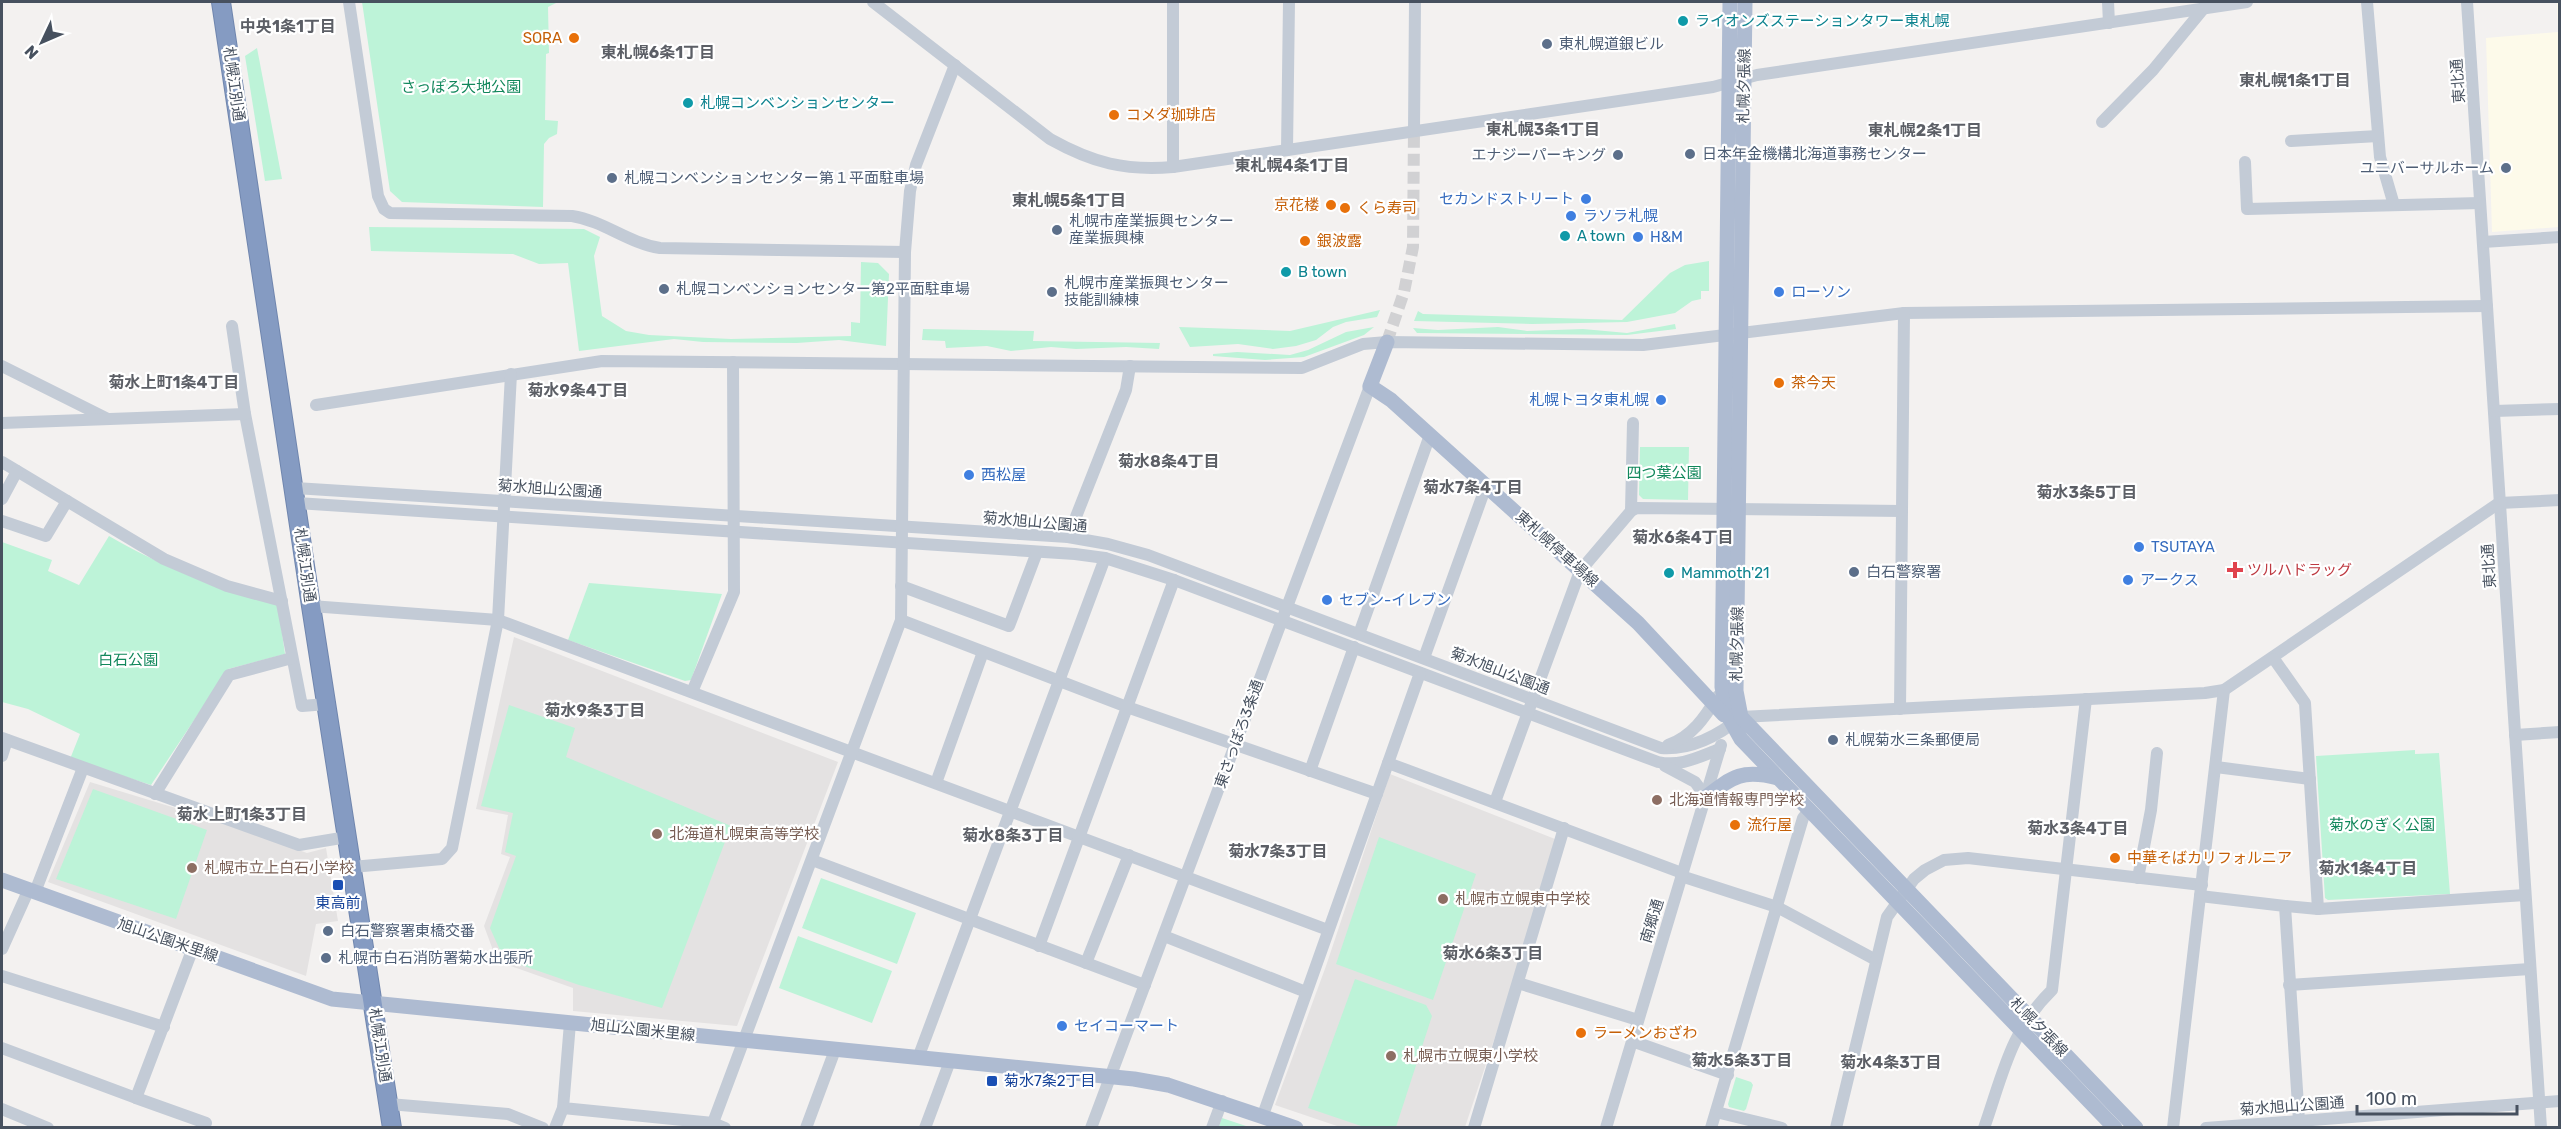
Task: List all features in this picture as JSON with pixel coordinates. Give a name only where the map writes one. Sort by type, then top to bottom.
[{"type":"highway","name":"札幌江別通","points":[[221,2],[392,1128]]},
{"type":"main road","name":"札幌夕張線","points":[[1731,2],[1736,80],[1732,509],[1736,721],[1741,739],[1778,778],[1809,810],[1902,895]]},
{"type":"main road","name":"札幌夕張線","points":[[1736,80],[1745,2]]},
{"type":"main road","name":"東さっぽろ3条通","points":[[1370,386],[1387,342]]},
{"type":"main road","name":"東札幌停車場線","points":[[1370,386],[1391,400],[1638,623],[1714,702],[1736,721]]},
{"type":"main road","name":"札幌夕張線","points":[[1732,509],[1722,687],[1724,702],[1736,721],[2024,1022],[2136,1128]]},
{"type":"main road","points":[[1706,797],[1725,782],[1741,775],[1755,773],[1778,778]]},
{"type":"main road","name":"旭山公園米里線","points":[[2,880],[332,999],[1110,1077],[1168,1085],[1222,1101],[1296,1128]]},
{"type":"main road","name":"札幌夕張線","points":[[2024,1022],[2115,1128]]},
{"type":"street","points":[[349,2],[378,196],[384,209],[390,213],[572,216],[598,222],[632,241],[660,248],[905,252]]},
{"type":"street","points":[[873,2],[1050,139],[1068,150],[1114,165],[1143,169],[1173,167],[1287,150],[2247,2]]},
{"type":"street","points":[[1173,2],[1173,167]]},
{"type":"street","points":[[1287,150],[1289,2]]},
{"type":"street","points":[[1414,130],[1415,2]]},
{"type":"street","points":[[2108,2],[2109,23]]},
{"type":"street","points":[[2367,2],[2380,157],[2394,205]]},
{"type":"street","name":"東北通","points":[[2467,2],[2541,1128]]},
{"type":"street","points":[[2103,122],[2153,70],[2201,9]]},
{"type":"street","points":[[712,1125],[901,620],[905,252],[910,191],[916,165],[955,64]]},
{"type":"street","points":[[2291,141],[2378,136]]},
{"type":"street","points":[[2245,162],[2247,209],[2480,202]]},
{"type":"street","points":[[2483,242],[2559,237]]},
{"type":"street","points":[[316,405],[602,361],[1302,368],[1363,344],[1387,342],[1643,345],[1904,313],[2487,306]]},
{"type":"street","points":[[1900,709],[1904,313]]},
{"type":"street","points":[[232,326],[245,414],[302,706],[327,704]]},
{"type":"street","points":[[692,692],[734,592],[732,362]]},
{"type":"street","points":[[2,366],[111,420]]},
{"type":"street","points":[[1068,537],[1126,390],[1130,366]]},
{"type":"street","points":[[352,867],[442,858],[452,848],[498,620],[511,375]]},
{"type":"street","name":"東さっぽろ3条通","points":[[1091,1128],[1370,386]]},
{"type":"street","points":[[2494,411],[2559,409]]},
{"type":"street","points":[[2,423],[245,414]]},
{"type":"street","points":[[1631,511],[1633,423]]},
{"type":"street","points":[[1359,634],[1430,435]]},
{"type":"street","points":[[2,462],[164,559],[227,586],[282,601]]},
{"type":"street","points":[[2,499],[17,471]]},
{"type":"street","points":[[1424,658],[1486,486]]},
{"type":"street","name":"菊水旭山公園通","points":[[296,496],[504,501],[1068,537],[1108,544],[1148,555],[1661,748],[1679,749],[1711,738],[1736,721]]},
{"type":"street","name":"菊水旭山公園通","points":[[296,496],[502,517],[902,542],[1106,558],[1282,619],[1658,762],[1682,763],[1720,748]]},
{"type":"street","points":[[1736,721],[2224,690],[2274,659],[2499,503],[2559,500]]},
{"type":"street","points":[[2,520],[46,536],[68,501]]},
{"type":"street","points":[[1495,802],[1580,571],[1631,511],[1637,508],[1902,511]]},
{"type":"street","points":[[902,586],[1010,626],[1036,552]]},
{"type":"street","points":[[918,1058],[1106,558]]},
{"type":"street","points":[[1039,946],[1174,580]]},
{"type":"street","points":[[311,606],[498,620],[1328,930]]},
{"type":"street","points":[[901,620],[1127,707],[1377,794]]},
{"type":"street","points":[[1310,771],[1354,647]]},
{"type":"street","points":[[936,783],[983,652]]},
{"type":"street","points":[[154,794],[229,675],[292,658]]},
{"type":"street","points":[[2274,659],[2305,703],[2318,909]]},
{"type":"street","points":[[1263,1115],[1420,673]]},
{"type":"street","points":[[1661,748],[1689,734],[1714,702],[1722,687]]},
{"type":"street","points":[[2173,1128],[2224,690]]},
{"type":"street","points":[[1987,1126],[2024,1022],[2052,990],[2086,699]]},
{"type":"street","name":"南郷通","points":[[1606,1128],[1720,748],[1736,721]]},
{"type":"street","points":[[2515,735],[2559,732]]},
{"type":"street","points":[[2,756],[4,739],[299,845],[347,837]]},
{"type":"street","points":[[2138,878],[2151,810],[2157,753]]},
{"type":"street","points":[[1658,762],[1695,782],[1706,797]]},
{"type":"street","points":[[1388,763],[1682,874],[1778,907],[1876,960]]},
{"type":"street","points":[[2216,767],[2310,779]]},
{"type":"street","points":[[2,949],[32,891],[83,768]]},
{"type":"street","points":[[1711,1128],[1803,818],[1809,810]]},
{"type":"street","points":[[1474,1128],[1564,828]]},
{"type":"street","points":[[1086,963],[1130,855]]},
{"type":"street","points":[[1836,1128],[1887,917],[1914,879],[1931,866],[1958,857],[2138,878],[2285,906],[2318,909],[2525,896]]},
{"type":"street","points":[[812,860],[1145,985]]},
{"type":"street","points":[[2285,906],[2299,1121]]},
{"type":"street","points":[[1164,936],[1306,992]]},
{"type":"street","points":[[136,1098],[193,948]]},
{"type":"street","points":[[2289,985],[2530,969]]},
{"type":"street","points":[[2,976],[164,1027]]},
{"type":"street","points":[[1518,983],[1638,1020]]},
{"type":"street","points":[[555,1128],[562,1108],[570,1023]]},
{"type":"street","points":[[1632,1041],[1728,1075]]},
{"type":"street","points":[[2,1048],[206,1123]]},
{"type":"street","points":[[806,1128],[835,1050]]},
{"type":"street","points":[[925,1128],[950,1062]]},
{"type":"street","points":[[1212,1128],[1222,1101]]},
{"type":"street","name":"菊水旭山公園通","points":[[2206,1128],[2299,1121],[2344,1123],[2559,1101]]},
{"type":"street","points":[[389,1104],[508,1114],[543,1128]]},
{"type":"street","points":[[562,1108],[725,1128]]},
{"type":"street","points":[[2,1109],[24,1123],[48,1128]]},
{"type":"street","points":[[1716,1112],[1782,1128]]},
{"type":"shaded area","points":[[2557,2],[2560,2],[2559,227],[2492,232],[2486,38],[2558,32]]},
{"type":"shaded area","name":"北海道札幌東高等学校","points":[[514,637],[838,762],[737,1026],[573,1011],[573,988],[497,961],[484,926],[510,857],[501,854],[508,815],[476,809]]},
{"type":"shaded area","points":[[1390,774],[1555,839],[1514,980],[1465,1127],[1340,1127],[1275,1105],[1326,966]]},
{"type":"shaded area","name":"札幌市立上白石小学校","points":[[90,782],[205,817],[307,853],[326,848],[338,921],[316,924],[306,976],[48,882]]},
{"type":"green space","name":"さっぽろ大地公園","points":[[362,2],[558,2],[548,7],[549,53],[546,54],[545,120],[558,121],[557,134],[544,144],[543,207],[402,202],[390,191]]},
{"type":"green space","points":[[257,48],[282,179],[265,181],[245,56]]},
{"type":"green space","points":[[369,227],[584,229],[600,237],[594,256],[602,316],[626,331],[649,335],[731,339],[851,336],[851,322],[860,323],[861,262],[878,263],[889,274],[886,346],[839,340],[797,343],[703,342],[674,339],[579,351],[568,263],[539,264],[513,254],[371,251]]},
{"type":"green space","points":[[1709,261],[1709,291],[1701,291],[1701,299],[1692,301],[1675,313],[1627,322],[1532,324],[1414,321],[1418,311],[1423,314],[1622,320],[1670,273],[1685,265]]},
{"type":"green space","points":[[1380,310],[1377,317],[1346,322],[1333,327],[1316,340],[1273,349],[1238,344],[1190,347],[1179,327],[1290,331]]},
{"type":"green space","points":[[1675,324],[1676,329],[1627,335],[1417,333],[1413,328],[1438,330],[1498,327],[1527,331],[1583,329],[1627,333]]},
{"type":"green space","points":[[1374,327],[1364,335],[1304,357],[1265,360],[1213,356],[1213,354],[1237,352],[1290,355],[1308,350],[1346,332]]},
{"type":"green space","points":[[923,329],[1034,331],[1033,341],[1160,343],[1159,349],[1051,347],[1011,351],[987,346],[946,348],[945,341],[922,340]]},
{"type":"green space","name":"四つ葉公園","points":[[1640,447],[1689,447],[1688,500],[1643,499],[1639,495]]},
{"type":"green space","name":"白石公園","points":[[109,536],[171,567],[278,605],[285,654],[228,669],[151,785],[70,759],[80,734],[28,709],[2,702],[2,542],[52,560],[48,571],[79,585]]},
{"type":"green space","points":[[589,583],[722,594],[691,680],[685,681],[568,640]]},
{"type":"green space","points":[[509,705],[575,728],[566,757],[731,826],[662,1008],[579,985],[504,959],[490,928],[516,856],[505,852],[513,813],[481,806]]},
{"type":"green space","name":"菊水のぎく公園","points":[[2415,750],[2415,754],[2439,753],[2450,894],[2328,900],[2325,898],[2316,756]]},
{"type":"green space","points":[[93,789],[207,830],[176,919],[56,879]]},
{"type":"green space","points":[[1379,837],[1476,874],[1433,1000],[1336,964]]},
{"type":"green space","points":[[821,878],[916,913],[897,964],[802,928]]},
{"type":"green space","points":[[798,936],[892,971],[872,1023],[779,988]]},
{"type":"green space","points":[[1355,979],[1426,1005],[1432,1016],[1396,1127],[1364,1127],[1308,1108]]},
{"type":"green space","points":[[1736,1077],[1751,1082],[1753,1085],[1744,1111],[1729,1107],[1728,1104]]},
{"type":"green space","points":[[1222,1118],[1249,1127],[1218,1128]]},
{"type":"tunnel","points":[[1387,342],[1404,292],[1413,247],[1414,130]]},
{"type":"place","name":"ライオンズステーションタワー東札幌","points":[[1683,21]]},
{"type":"place","name":"SORA","points":[[574,38]]},
{"type":"place","name":"東札幌道銀ビル","points":[[1547,44]]},
{"type":"place","name":"札幌コンベンションセンター","points":[[688,103]]},
{"type":"place","name":"コメダ珈琲店","points":[[1114,115]]},
{"type":"place","name":"日本年金機構北海道事務センター","points":[[1690,154]]},
{"type":"place","name":"エナジーパーキング","points":[[1618,155]]},
{"type":"place","name":"ユニバーサルホーム","points":[[2506,168]]},
{"type":"place","name":"札幌コンベンションセンター第１平面駐車場","points":[[612,178]]},
{"type":"place","name":"セカンドストリート","points":[[1586,199]]},
{"type":"place","name":"京花楼","points":[[1331,205]]},
{"type":"place","name":"くら寿司","points":[[1345,208]]},
{"type":"place","name":"ラソラ札幌","points":[[1571,216]]},
{"type":"place","name":"札幌市産業振興センター 産業振興棟","points":[[1057,230]]},
{"type":"place","name":"A town","points":[[1565,236]]},
{"type":"place","name":"H&M","points":[[1638,237]]},
{"type":"place","name":"銀波露","points":[[1305,241]]},
{"type":"place","name":"B town","points":[[1286,272]]},
{"type":"place","name":"札幌コンベンションセンター第2平面駐車場","points":[[664,289]]},
{"type":"place","name":"札幌市産業振興センター 技能訓練棟","points":[[1052,292]]},
{"type":"place","name":"ローソン","points":[[1779,292]]},
{"type":"place","name":"茶今天","points":[[1779,383]]},
{"type":"place","name":"札幌トヨタ東札幌","points":[[1661,400]]},
{"type":"place","name":"西松屋","points":[[969,475]]},
{"type":"place","name":"TSUTAYA","points":[[2139,547]]},
{"type":"place","name":"ツルハドラッグ","points":[[2235,570]]},
{"type":"place","name":"白石警察署","points":[[1854,572]]},
{"type":"place","name":"Mammoth'21","points":[[1669,573]]},
{"type":"place","name":"アークス","points":[[2128,580]]},
{"type":"place","name":"セブン-イレブン","points":[[1327,600]]},
{"type":"place","name":"札幌菊水三条郵便局","points":[[1833,740]]},
{"type":"place","name":"北海道情報専門学校","points":[[1657,800]]},
{"type":"place","name":"流行屋","points":[[1735,825]]},
{"type":"place","name":"北海道札幌東高等学校","points":[[657,834]]},
{"type":"place","name":"中華そばカリフォルニア","points":[[2115,858]]},
{"type":"place","name":"札幌市立上白石小学校","points":[[192,868]]},
{"type":"place","name":"東高前","points":[[338,885]]},
{"type":"place","name":"札幌市立幌東中学校","points":[[1443,899]]},
{"type":"place","name":"白石警察署東橋交番","points":[[328,931]]},
{"type":"place","name":"札幌市白石消防署菊水出張所","points":[[326,958]]},
{"type":"place","name":"セイコーマート","points":[[1062,1026]]},
{"type":"place","name":"ラーメンおざわ","points":[[1581,1033]]},
{"type":"place","name":"札幌市立幌東小学校","points":[[1391,1056]]},
{"type":"place","name":"菊水7条2丁目","points":[[992,1081]]},
{"type":"district","name":"中央1条1丁目","points":[[288,26]]},
{"type":"district","name":"東札幌6条1丁目","points":[[658,52]]},
{"type":"district","name":"東札幌1条1丁目","points":[[2295,80]]},
{"type":"district","name":"東札幌3条1丁目","points":[[1543,129]]},
{"type":"district","name":"東札幌2条1丁目","points":[[1925,130]]},
{"type":"district","name":"東札幌4条1丁目","points":[[1292,165]]},
{"type":"district","name":"東札幌5条1丁目","points":[[1069,200]]},
{"type":"district","name":"菊水上町1条4丁目","points":[[174,382]]},
{"type":"district","name":"菊水9条4丁目","points":[[578,390]]},
{"type":"district","name":"菊水8条4丁目","points":[[1169,461]]},
{"type":"district","name":"菊水7条4丁目","points":[[1473,487]]},
{"type":"district","name":"菊水3条5丁目","points":[[2087,492]]},
{"type":"district","name":"菊水6条4丁目","points":[[1683,537]]},
{"type":"district","name":"菊水9条3丁目","points":[[595,710]]},
{"type":"district","name":"菊水上町1条3丁目","points":[[242,814]]},
{"type":"district","name":"菊水3条4丁目","points":[[2078,828]]},
{"type":"district","name":"菊水8条3丁目","points":[[1013,835]]},
{"type":"district","name":"菊水7条3丁目","points":[[1278,851]]},
{"type":"district","name":"菊水1条4丁目","points":[[2368,868]]},
{"type":"district","name":"菊水6条3丁目","points":[[1493,953]]},
{"type":"district","name":"菊水5条3丁目","points":[[1742,1060]]},
{"type":"district","name":"菊水4条3丁目","points":[[1891,1062]]}]
